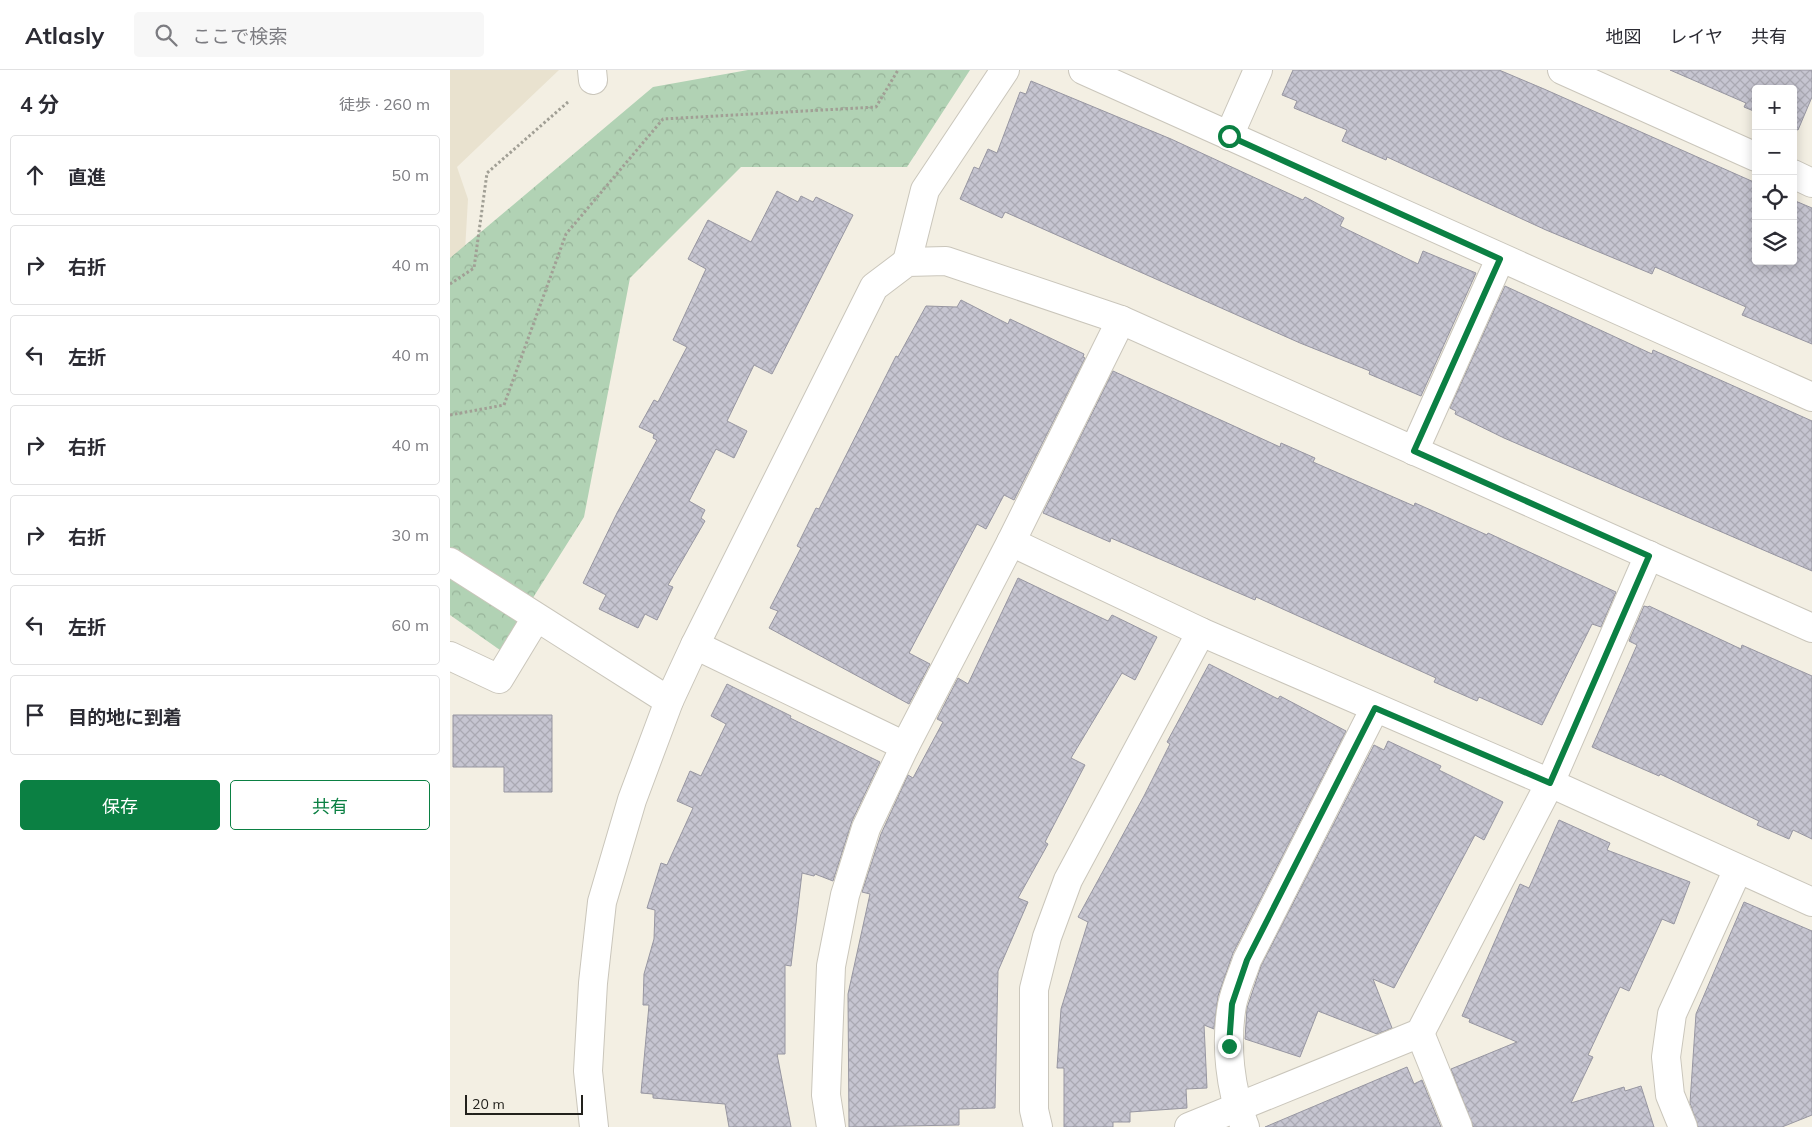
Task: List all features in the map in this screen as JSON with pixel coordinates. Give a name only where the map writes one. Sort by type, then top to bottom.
[{"type":"street","points":[[907,262],[926,190],[1005,70]]},
{"type":"street","points":[[1083,70],[1500,259],[1812,397]]},
{"type":"street","points":[[1229,136],[1258,70]]},
{"type":"street","points":[[1562,70],[1752,155]]},
{"type":"street","points":[[1795,175],[1812,183]]},
{"type":"street","points":[[1414,451],[1500,259]]},
{"type":"street","points":[[594,1127],[588,1071],[593,982],[602,902],[632,800],[669,701],[695,645],[874,286],[907,262],[946,260],[1121,320],[1812,628]]},
{"type":"street","points":[[831,1127],[826,1095],[831,966],[845,895],[866,828],[905,746],[1011,542],[1121,320]]},
{"type":"street","points":[[1011,542],[1201,632],[1550,783],[1812,902]]},
{"type":"street","points":[[1189,1127],[1242,1118],[1420,1033],[1550,783],[1649,556]]},
{"type":"street","points":[[450,562],[669,701]]},
{"type":"street","points":[[450,656],[499,679],[536,618]]},
{"type":"street","points":[[1038,1127],[1034,1110],[1034,989],[1047,937],[1068,880],[1201,632]]},
{"type":"street","points":[[695,645],[905,746]]},
{"type":"street","points":[[1242,1118],[1229,1046],[1232,1004],[1247,960],[1375,708]]},
{"type":"street","points":[[1683,1127],[1670,1095],[1666,1057],[1672,1014],[1738,869]]},
{"type":"street","points":[[1420,1033],[1458,1127]]},
{"type":"path","points":[[450,415],[504,405],[566,234],[664,119],[876,107],[898,70]]},
{"type":"path","points":[[450,284],[474,268],[487,173],[592,75]]},
{"type":"shaded area","points":[[450,70],[559,70],[457,167],[468,199],[464,268],[450,277]]},
{"type":"green space","points":[[748,70],[970,70],[907,167],[741,167],[630,278],[584,517],[500,650],[450,615],[450,258],[653,87]]},
{"type":"building","points":[[1293,70],[1499,70],[1752,181],[1752,265],[1797,265],[1797,202],[1812,208],[1812,344],[1742,315],[1746,307],[1655,267],[1652,274],[1546,230],[1387,157],[1386,160],[1342,141],[1347,130],[1294,108],[1297,101],[1282,95]]},
{"type":"building","points":[[1670,70],[1812,70],[1812,97],[1798,130],[1797,85],[1752,85],[1752,110],[1744,107],[1746,103]]},
{"type":"building","points":[[1031,81],[1171,139],[1303,200],[1305,197],[1344,218],[1340,226],[1418,264],[1423,251],[1476,273],[1421,396],[1369,374],[1370,371],[1300,343],[1005,212],[1002,218],[960,199],[974,167],[979,169],[988,149],[997,153],[1020,92],[1026,94]]},
{"type":"building","points":[[777,191],[798,202],[801,196],[813,202],[816,197],[853,215],[772,374],[754,365],[727,421],[747,431],[734,458],[716,449],[689,501],[705,510],[701,518],[705,521],[668,585],[673,587],[657,620],[645,614],[638,628],[599,609],[606,595],[583,583],[617,513],[657,440],[653,438],[654,434],[639,427],[654,400],[658,402],[687,347],[673,340],[706,269],[688,259],[708,220],[751,242]]},
{"type":"building","points":[[1505,286],[1652,354],[1653,350],[1812,421],[1812,571],[1504,438],[1455,414],[1456,411],[1450,408]]},
{"type":"building","points":[[961,300],[1008,324],[1010,319],[1084,354],[1083,357],[1085,358],[1014,500],[1004,495],[986,529],[977,524],[909,653],[930,664],[909,704],[769,628],[778,611],[770,608],[801,548],[797,546],[816,508],[819,509],[896,356],[898,357],[926,306],[957,307]]},
{"type":"building","points":[[1113,371],[1280,447],[1281,443],[1315,458],[1313,462],[1414,506],[1415,503],[1487,535],[1488,533],[1616,592],[1601,627],[1592,624],[1542,725],[1479,697],[1477,701],[1434,682],[1436,678],[1256,597],[1255,600],[1111,538],[1110,542],[1043,513]]},
{"type":"building","points":[[1018,578],[1108,621],[1112,615],[1157,637],[1135,680],[1122,673],[1071,758],[1085,765],[1045,842],[1048,844],[1018,898],[1028,902],[998,971],[995,1108],[959,1109],[959,1125],[849,1127],[848,994],[870,894],[862,892],[881,834],[908,775],[913,778],[943,722],[937,719],[958,678],[968,684]]},
{"type":"building","points":[[1644,606],[1649,606],[1741,649],[1742,645],[1812,676],[1812,839],[1793,830],[1789,839],[1757,825],[1759,821],[1660,774],[1659,776],[1592,747],[1637,645],[1629,641]]},
{"type":"building","points":[[1209,664],[1278,699],[1280,696],[1346,731],[1233,953],[1218,996],[1214,1029],[1204,1025],[1207,1088],[1186,1089],[1187,1108],[1130,1112],[1130,1122],[1113,1122],[1113,1127],[1064,1127],[1064,1068],[1057,1068],[1061,1009],[1088,922],[1078,917],[1144,796],[1170,744],[1167,742]]},
{"type":"building","points":[[727,684],[791,716],[790,718],[880,762],[852,821],[833,881],[815,874],[814,876],[802,873],[791,966],[785,965],[785,1054],[777,1054],[791,1127],[729,1127],[725,1104],[653,1098],[653,1094],[641,1093],[649,1005],[643,1005],[644,974],[654,939],[655,910],[647,908],[661,863],[667,865],[693,808],[677,801],[690,771],[701,776],[726,724],[711,716]]},
{"type":"building","points":[[453,715],[552,715],[552,792],[504,792],[504,767],[453,767]]},
{"type":"building","points":[[1388,741],[1441,766],[1439,770],[1503,802],[1484,840],[1475,835],[1394,988],[1373,979],[1392,1028],[1377,1034],[1318,1011],[1300,1057],[1245,1039],[1247,1008],[1261,966],[1374,745],[1384,750]]},
{"type":"building","points":[[1559,820],[1610,843],[1607,850],[1690,882],[1674,924],[1662,919],[1629,991],[1620,987],[1588,1055],[1593,1057],[1571,1103],[1624,1087],[1625,1091],[1641,1086],[1654,1127],[1473,1127],[1451,1069],[1517,1042],[1469,1022],[1470,1019],[1462,1016],[1520,884],[1529,888]]},
{"type":"building","points":[[1744,902],[1812,931],[1812,1115],[1782,1127],[1698,1127],[1690,1103],[1696,1014]]},
{"type":"building","points":[[1407,1067],[1414,1084],[1422,1080],[1441,1127],[1265,1127]]},
{"type":"route","points":[[1229,136],[1500,259],[1414,451],[1649,556],[1550,783],[1375,708],[1247,960],[1232,1004],[1229,1046]]}]
